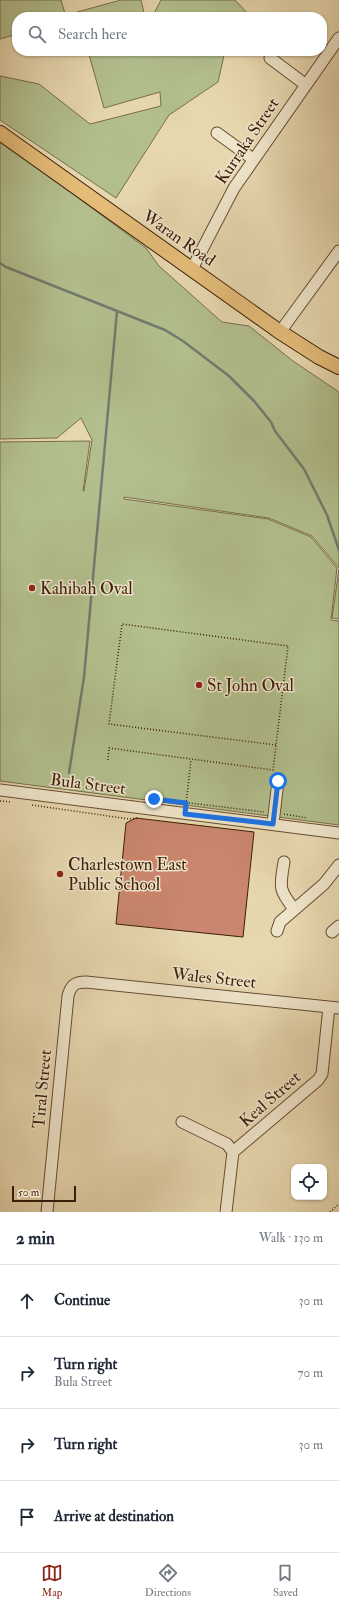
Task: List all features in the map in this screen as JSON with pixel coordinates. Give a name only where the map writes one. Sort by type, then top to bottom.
[{"type":"main road","name":"Waran Road","points":[[0,133],[280,332],[319,357],[339,367]]},
{"type":"street","name":"Kurraka Street","points":[[327,55],[339,38]]},
{"type":"street","name":"Kurraka Street","points":[[192,269],[234,188],[326,56]]},
{"type":"street","points":[[270,58],[306,85]]},
{"type":"street","points":[[217,133],[253,159]]},
{"type":"street","points":[[280,332],[338,253]]},
{"type":"street","points":[[273,824],[271,812],[278,781]]},
{"type":"street","name":"Bula Street","points":[[0,790],[186,808],[273,824],[339,833]]},
{"type":"street","points":[[284,862],[282,893],[294,910]]},
{"type":"street","points":[[277,931],[280,922],[324,884],[339,865]]},
{"type":"street","name":"Wales Street","points":[[86,982],[334,1008]]},
{"type":"street","name":"Tiral Street","points":[[47,1212],[68,996],[70,989],[74,984],[86,982]]},
{"type":"street","name":"Keal Street","points":[[233,1152],[312,1085],[322,1074],[334,1008]]},
{"type":"street","points":[[182,1122],[227,1144],[233,1152],[226,1212]]},
{"type":"path","points":[[108,760],[109,748],[273,770],[288,646],[122,624],[109,724],[276,745]]},
{"type":"path","points":[[186,808],[191,759]]},
{"type":"path","points":[[73,788],[80,790]]},
{"type":"path","points":[[161,800],[186,808],[271,812],[307,818]]},
{"type":"path","points":[[330,1212],[339,1204]]},
{"type":"green space","points":[[0,0],[61,0],[65,12],[12,12],[12,35],[0,39]]},
{"type":"green space","points":[[121,0],[141,0],[144,12],[77,12]]},
{"type":"green space","points":[[161,0],[235,0],[246,12],[155,12]]},
{"type":"green space","points":[[89,56],[224,56],[218,82],[169,115],[116,198],[0,120],[0,76],[39,84],[90,124],[161,106],[160,92],[104,108]]},
{"type":"green space","points":[[0,142],[38,168],[146,248],[159,266],[222,322],[249,326],[293,361],[339,392],[339,568],[312,536],[269,518],[124,497],[124,499],[268,519],[311,537],[337,568],[331,620],[339,621],[339,825],[0,781],[0,442],[90,441],[84,491],[92,440],[81,418],[57,438],[0,439]]},
{"type":"green space","points":[[339,569],[339,619],[332,618]]},
{"type":"building","points":[[136,818],[254,832],[243,937],[116,924],[126,823]]},
{"type":"waterway","points":[[0,263],[6,267],[165,330],[183,341],[229,376],[254,401],[271,422],[275,431],[304,469],[327,515],[339,550]]},
{"type":"waterway","points":[[69,773],[84,677],[117,311]]},
{"type":"place","name":"Kahibah Oval","points":[[32,588]]},
{"type":"place","name":"St John Oval","points":[[199,685]]},
{"type":"place","name":"Charlestown East Public School","points":[[60,874]]},
{"type":"route","points":[[154,799],[186,803],[185,814],[273,824],[278,781]]}]
